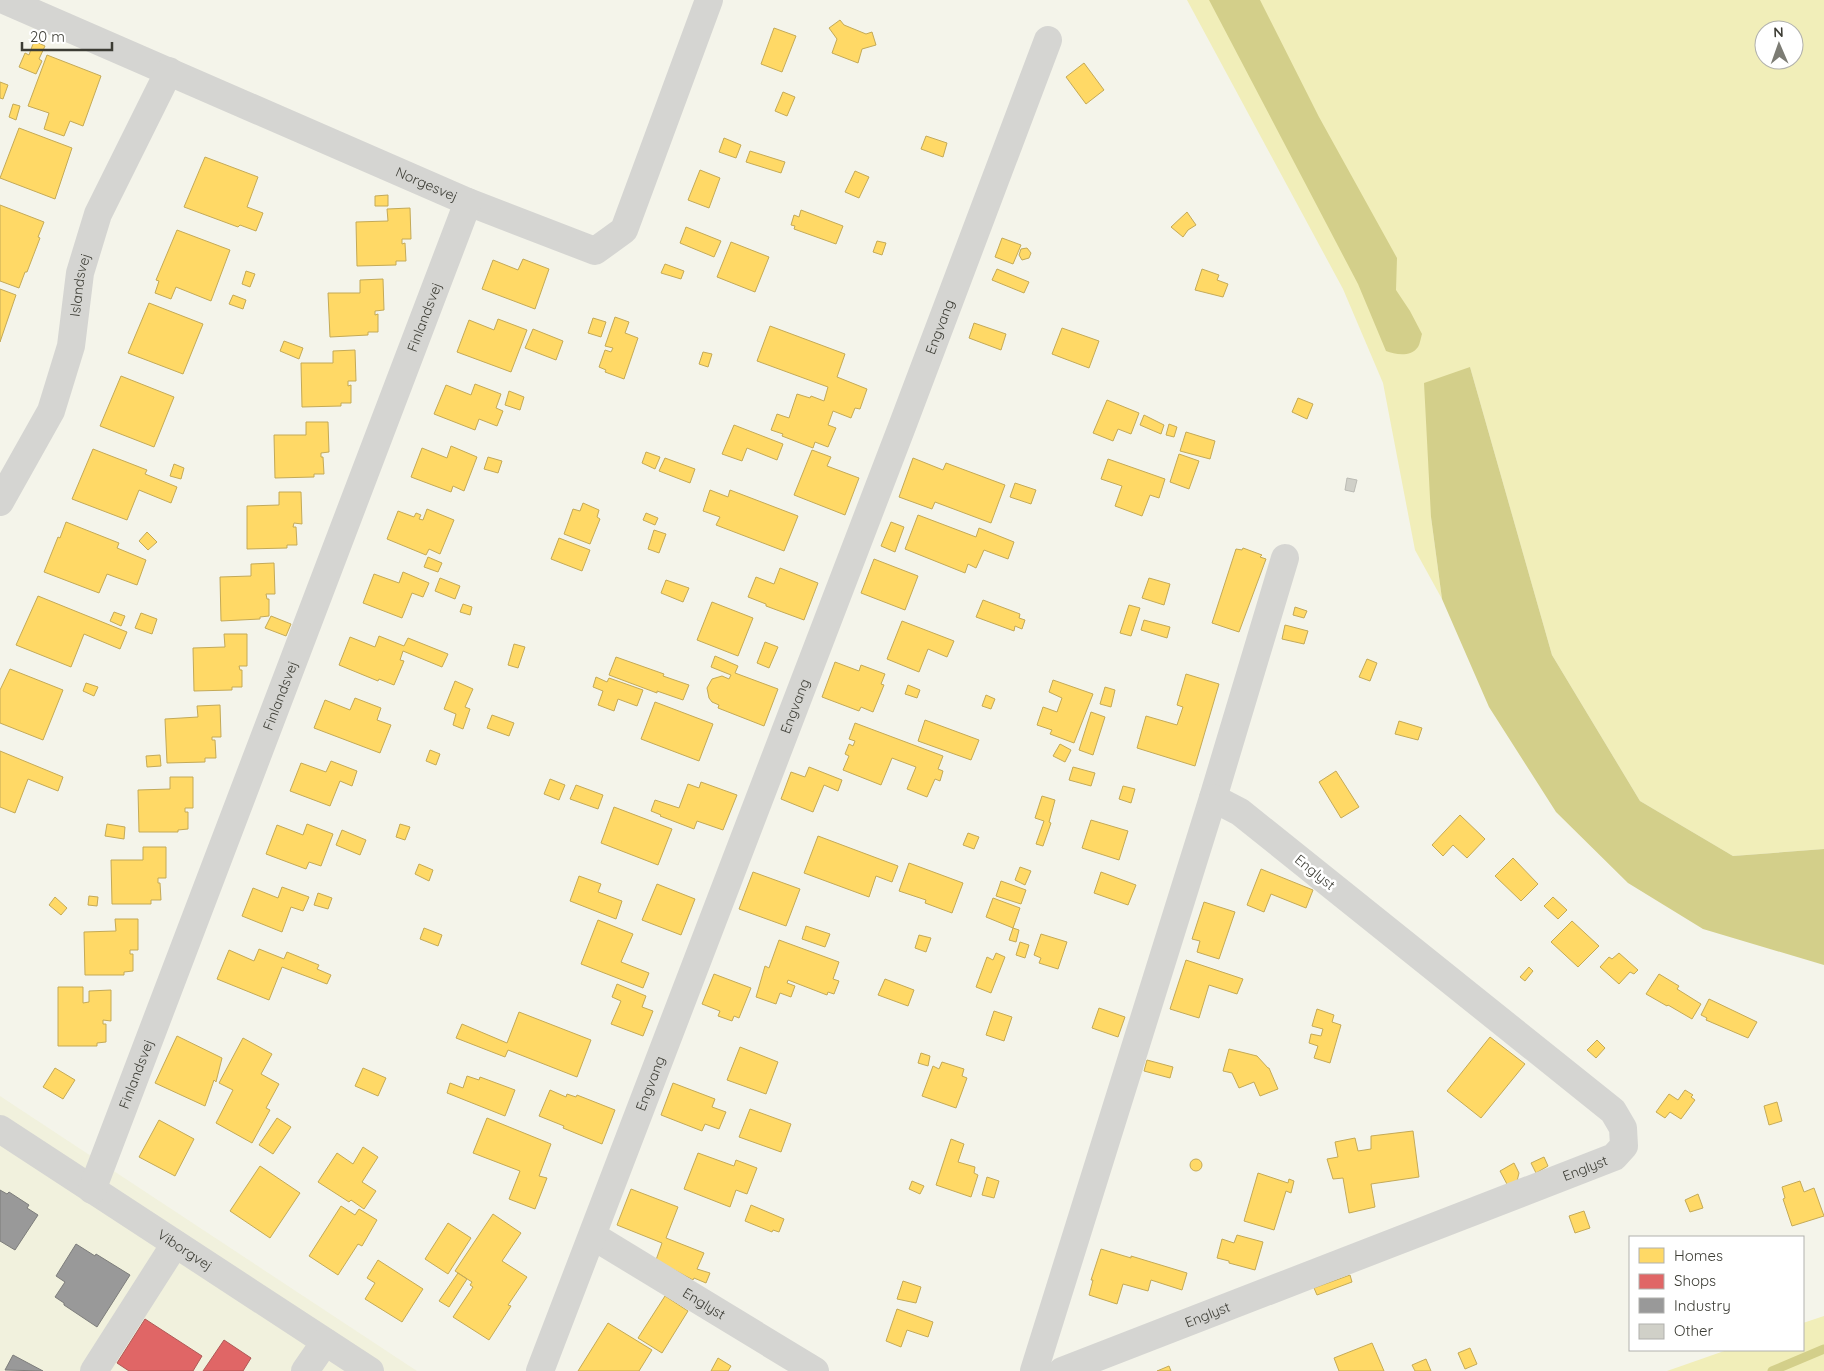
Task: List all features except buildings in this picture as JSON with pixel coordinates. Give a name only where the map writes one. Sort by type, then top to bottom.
[{"type":"street","name":"Norgesvej","points":[[4,0],[468,202],[595,251],[624,230],[709,0]]},
{"type":"street","name":"Engvang","points":[[540,1371],[1048,40]]},
{"type":"street","name":"Islandsvej","points":[[0,502],[51,411],[71,346],[80,273],[98,214],[169,71]]},
{"type":"street","name":"Finlandsvej","points":[[92,1190],[468,202]]},
{"type":"street","points":[[1034,1371],[1213,798],[1285,558]]},
{"type":"street","name":"Englyst","points":[[1062,1371],[1614,1157],[1624,1146],[1624,1128],[1613,1111],[1240,812],[1213,798]]},
{"type":"street","name":"Viborgvej","points":[[0,1128],[370,1371]]},
{"type":"street","name":"Englyst","points":[[593,1236],[815,1371]]},
{"type":"street","points":[[94,1371],[174,1244]]},
{"type":"street","points":[[305,1371],[325,1342]]},
{"type":"shaded area","points":[[1187,0],[1824,0],[1824,849],[1733,856],[1640,801],[1552,655],[1470,367],[1431,517],[1442,599],[1415,550],[1383,383],[1343,289]]},
{"type":"shaded area","points":[[1209,0],[1260,0],[1319,117],[1397,258],[1396,290],[1422,334],[1418,347],[1415,350],[1407,354],[1386,351],[1358,284]]},
{"type":"shaded area","points":[[1470,367],[1552,655],[1640,801],[1733,856],[1824,849],[1824,965],[1703,929],[1628,883],[1556,812],[1489,707],[1442,599],[1431,517],[1424,383]]},
{"type":"shaded area","points":[[0,1096],[417,1371],[0,1371]]},
{"type":"shaded area","points":[[1824,1316],[1824,1371],[1667,1371],[1724,1351],[1804,1351],[1804,1323]]},
{"type":"waterway","points":[[1772,1371],[1824,1349]]}]
